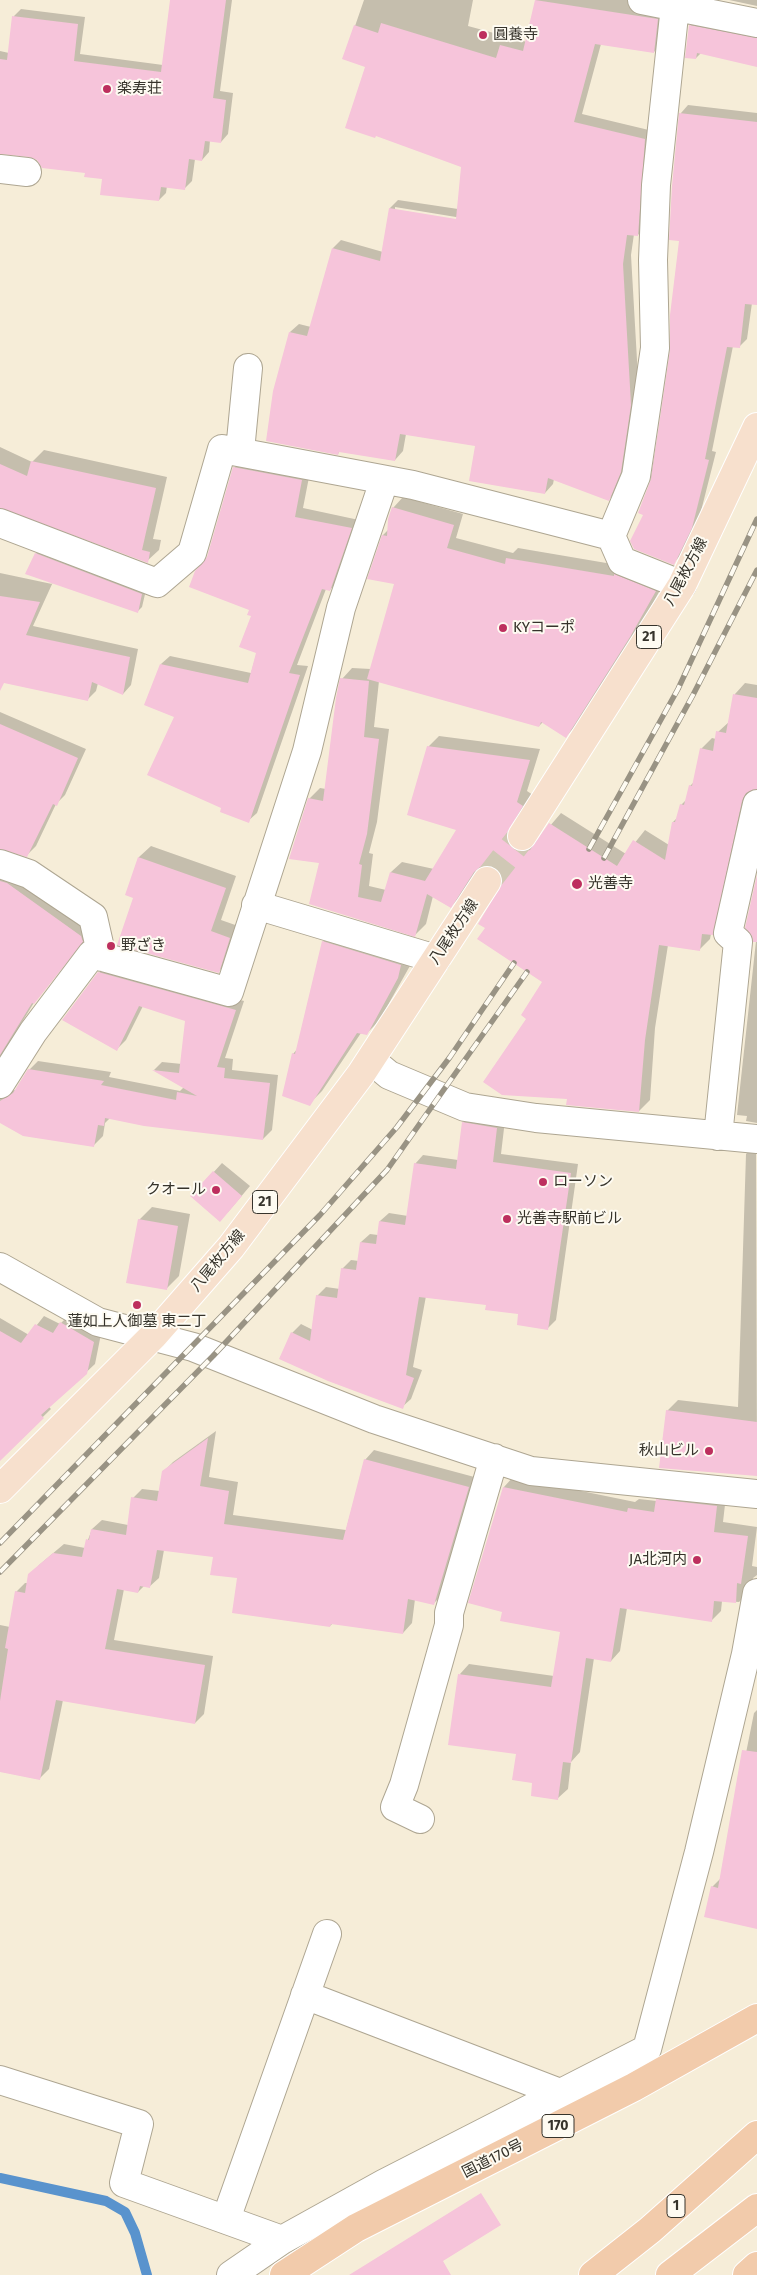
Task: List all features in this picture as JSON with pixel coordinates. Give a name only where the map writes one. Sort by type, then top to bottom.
[{"type":"highway","name":"国道170号","points":[[284,2275],[356,2228],[634,2087],[757,2018]]},
{"type":"highway","name":"1","points":[[593,2275],[650,2230],[757,2135]]},
{"type":"highway","points":[[670,2275],[757,2208]]},
{"type":"highway","points":[[747,2275],[757,2266]]},
{"type":"main road","name":"八尾枚方線","points":[[522,836],[682,585],[757,427]]},
{"type":"main road","name":"八尾枚方線","points":[[0,1489],[154,1335],[231,1247],[371,1060],[487,882]]},
{"type":"street","points":[[642,0],[686,5],[757,23]]},
{"type":"street","points":[[682,585],[622,561],[611,536],[636,476],[655,348],[653,260],[656,185],[686,5]]},
{"type":"street","points":[[0,169],[27,172]]},
{"type":"street","points":[[240,451],[248,368]]},
{"type":"street","points":[[0,523],[158,584],[192,554],[222,449],[413,485],[611,536]]},
{"type":"street","points":[[0,1084],[62,991],[92,954],[229,992],[307,752],[341,608],[384,481]]},
{"type":"street","points":[[718,1136],[738,942],[728,932],[757,804]]},
{"type":"street","points":[[0,864],[29,874],[94,917],[102,957]]},
{"type":"street","points":[[256,905],[436,959]]},
{"type":"street","points":[[371,1060],[389,1075],[465,1107],[536,1118],[757,1139]]},
{"type":"street","points":[[0,1267],[98,1322],[154,1335],[193,1347],[374,1419],[531,1471],[757,1494]]},
{"type":"street","points":[[420,1819],[395,1808],[412,1757],[449,1625],[449,1613],[494,1458]]},
{"type":"street","points":[[231,2275],[282,2240],[383,2184],[647,2049],[752,1645],[757,1593]]},
{"type":"street","points":[[226,2219],[327,1934]]},
{"type":"street","points":[[305,1995],[560,2093]]},
{"type":"street","points":[[0,2080],[139,2124],[124,2183],[282,2240]]},
{"type":"building","name":"楽寿荘","points":[[170,0],[226,0],[213,98],[226,100],[221,143],[205,141],[202,161],[189,159],[185,190],[161,187],[159,201],[100,195],[102,179],[84,177],[85,173],[42,168],[37,160],[29,157],[0,154],[0,59],[7,60],[12,16],[78,24],[74,61],[161,72]]},
{"type":"building","points":[[535,0],[658,19],[654,53],[595,44],[574,122],[645,139],[638,236],[627,235],[623,264],[631,405],[621,472],[609,501],[548,478],[545,494],[469,481],[475,446],[400,434],[395,461],[339,452],[338,455],[266,441],[273,391],[289,332],[307,336],[332,248],[380,261],[389,208],[456,219],[461,167],[376,136],[375,138],[345,128],[365,67],[342,59],[354,25],[378,33],[381,23],[496,58],[500,45],[523,51]]},
{"type":"building","points":[[689,25],[757,38],[757,67],[697,53],[696,59],[685,58]]},
{"type":"building","points":[[679,113],[757,122],[757,305],[745,304],[740,348],[727,347],[705,459],[709,460],[692,528],[674,565],[634,549],[630,541],[643,515],[638,513],[651,479],[670,350],[670,315],[679,241],[669,240]]},
{"type":"building","points":[[31,461],[156,488],[142,550],[150,552],[148,563],[0,508],[0,464],[27,476]]},
{"type":"building","points":[[233,467],[302,480],[295,517],[352,528],[330,591],[322,589],[289,673],[300,675],[249,823],[220,812],[221,808],[147,775],[174,717],[144,705],[160,664],[248,683],[256,653],[239,647],[251,616],[247,615],[249,610],[189,587],[195,571],[207,557]]},
{"type":"building","points":[[392,507],[454,525],[447,548],[505,564],[506,558],[614,576],[614,574],[656,591],[630,637],[566,738],[541,722],[539,727],[367,679],[394,584],[367,579],[382,535],[387,536],[388,519]]},
{"type":"building","points":[[35,553],[142,594],[138,613],[25,574]]},
{"type":"building","points":[[0,596],[40,602],[26,635],[130,657],[123,695],[92,682],[88,701],[4,683],[0,691]]},
{"type":"building","points":[[340,678],[369,681],[364,737],[379,739],[367,834],[359,864],[362,865],[358,897],[381,902],[390,872],[425,881],[456,830],[407,815],[427,746],[530,760],[517,802],[523,806],[506,835],[508,843],[514,849],[522,852],[530,850],[549,823],[617,866],[633,840],[665,860],[672,822],[675,822],[680,804],[684,805],[689,785],[692,786],[700,748],[713,751],[716,731],[726,733],[733,694],[757,698],[757,789],[746,793],[742,801],[713,935],[702,934],[700,951],[659,945],[645,1040],[639,1112],[566,1105],[567,1099],[502,1095],[483,1082],[526,1019],[521,1015],[542,982],[477,939],[485,928],[478,924],[503,882],[501,874],[495,868],[488,865],[480,867],[474,872],[451,908],[427,894],[415,937],[309,904],[319,863],[289,859],[308,798],[323,801]]},
{"type":"building","points":[[0,724],[78,758],[57,806],[53,804],[27,857],[0,849]]},
{"type":"building","points":[[138,857],[226,888],[211,931],[230,938],[219,973],[117,945],[133,898],[125,895]]},
{"type":"building","points":[[757,875],[757,942],[753,942],[752,936],[745,928]]},
{"type":"building","points":[[0,881],[7,883],[81,936],[83,942],[34,1004],[32,1003],[0,1055]]},
{"type":"building","points":[[322,941],[401,965],[398,978],[367,1035],[357,1033],[310,1106],[282,1096],[292,1053],[295,1054]]},
{"type":"building","points":[[98,972],[236,1010],[217,1067],[225,1068],[224,1078],[270,1083],[263,1140],[144,1126],[105,1118],[104,1126],[98,1125],[94,1147],[23,1136],[0,1123],[0,1101],[13,1093],[28,1069],[104,1081],[101,1085],[176,1100],[177,1092],[197,1096],[152,1070],[179,1073],[185,1021],[139,1006],[117,1051],[62,1020]]},
{"type":"building","points":[[462,1122],[497,1128],[493,1162],[571,1173],[548,1330],[517,1325],[518,1314],[485,1310],[486,1305],[419,1297],[406,1375],[414,1378],[403,1409],[328,1381],[279,1359],[291,1332],[310,1341],[316,1295],[337,1298],[341,1268],[356,1270],[360,1242],[376,1244],[379,1221],[405,1225],[414,1163],[456,1169]]},
{"type":"building","name":"クオール","points":[[213,1171],[242,1196],[220,1222],[190,1196]]},
{"type":"building","points":[[138,1219],[178,1226],[167,1290],[126,1283]]},
{"type":"building","points":[[60,1322],[94,1342],[87,1374],[41,1415],[44,1418],[0,1461],[0,1331],[21,1343],[35,1324],[53,1333]]},
{"type":"building","name":"秋山ビル","points":[[666,1410],[757,1422],[757,1476],[659,1468]]},
{"type":"building","points":[[208,1438],[200,1486],[229,1491],[224,1524],[343,1540],[364,1459],[469,1487],[434,1605],[408,1599],[403,1634],[331,1624],[330,1627],[232,1613],[237,1578],[210,1575],[213,1557],[157,1550],[150,1588],[140,1586],[138,1593],[117,1589],[105,1649],[205,1665],[195,1724],[56,1700],[40,1780],[0,1772],[0,1701],[8,1649],[5,1648],[15,1591],[25,1593],[28,1574],[53,1553],[82,1557],[86,1539],[89,1540],[91,1529],[126,1535],[131,1497],[157,1501],[162,1471]]},
{"type":"building","points":[[503,1487],[627,1512],[628,1508],[654,1512],[656,1499],[717,1506],[714,1532],[748,1536],[741,1584],[737,1583],[736,1603],[714,1601],[712,1622],[620,1608],[611,1662],[586,1658],[571,1763],[563,1762],[558,1800],[531,1796],[532,1783],[512,1780],[516,1754],[448,1745],[458,1674],[551,1687],[560,1632],[500,1621],[502,1612],[468,1603]]},
{"type":"building","points":[[742,1750],[757,1752],[757,1929],[704,1917],[711,1886],[718,1888]]},
{"type":"building","points":[[481,2193],[501,2225],[443,2261],[451,2275],[349,2275]]},
{"type":"waterway","points":[[0,2178],[106,2201],[125,2212],[135,2233],[147,2275]]},
{"type":"tunnel","points":[[487,881],[522,836]]},
{"type":"railway","points":[[589,849],[678,689],[757,519]]},
{"type":"railway","points":[[604,858],[693,695],[757,570]]},
{"type":"railway","points":[[0,1543],[320,1215],[397,1127],[450,1057],[514,963]]},
{"type":"railway","points":[[0,1572],[213,1356],[387,1170],[527,972]]},
{"type":"place","name":"圓養寺","points":[[483,35]]},
{"type":"place","name":"楽寿荘","points":[[107,89]]},
{"type":"place","name":"KYコーポ","points":[[503,628]]},
{"type":"place","name":"光善寺","points":[[577,884]]},
{"type":"place","name":"野ざき","points":[[111,946]]},
{"type":"place","name":"ローソン","points":[[543,1182]]},
{"type":"place","name":"クオール","points":[[216,1190]]},
{"type":"place","name":"光善寺駅前ビル","points":[[507,1219]]},
{"type":"place","name":"蓮如上人御墓 東二丁","points":[[137,1305]]},
{"type":"place","name":"秋山ビル","points":[[709,1451]]},
{"type":"place","name":"JA北河内","points":[[697,1560]]}]
